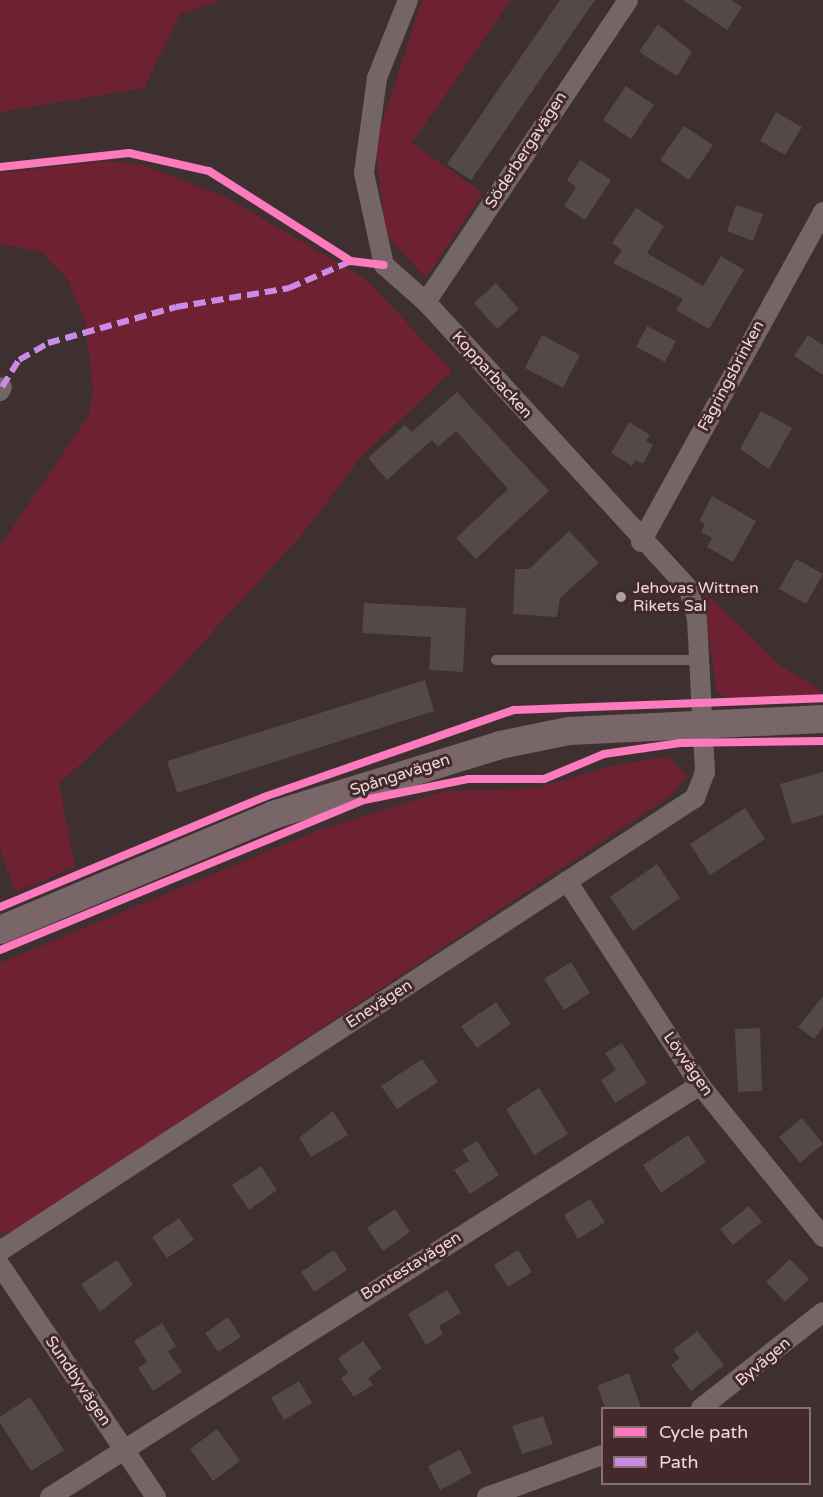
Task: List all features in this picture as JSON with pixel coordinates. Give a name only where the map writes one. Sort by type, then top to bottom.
[{"type":"street","name":"Kopparbacken","points":[[408,0],[377,78],[364,173],[384,266],[426,302],[641,542],[688,589],[701,660],[705,724]]},
{"type":"street","name":"Söderbergavägen","points":[[426,302],[628,0]]},
{"type":"street","name":"Fägringsbrinken","points":[[641,542],[823,212]]},
{"type":"street","name":"Spångavägen","points":[[0,930],[273,815],[448,759],[569,731],[823,719]]},
{"type":"street","name":"Enevägen","points":[[0,1251],[695,798],[705,772],[705,724]]},
{"type":"street","name":"Lövvägen","points":[[567,881],[700,1085],[823,1236]]},
{"type":"street","name":"Bontestavägen","points":[[50,1497],[122,1448],[700,1085]]},
{"type":"street","name":"Sundbyvägen","points":[[0,1265],[156,1497]]},
{"type":"street","name":"Byvägen","points":[[702,1407],[823,1312]]},
{"type":"street","points":[[488,1497],[601,1456]]},
{"type":"lane","points":[[496,660],[701,660]]},
{"type":"shaded area","points":[[0,0],[222,0],[180,14],[144,88],[0,112]]},
{"type":"shaded area","points":[[422,0],[511,0],[412,143],[483,193],[426,278],[386,235],[375,146]]},
{"type":"shaded area","points":[[108,161],[143,165],[225,197],[366,279],[452,371],[361,457],[306,530],[154,696],[59,784],[75,867],[15,892],[0,849],[0,546],[88,416],[93,387],[84,318],[67,279],[41,252],[0,244],[0,173]]},
{"type":"shaded area","points":[[702,589],[781,666],[822,691],[821,697],[732,699],[717,693]]},
{"type":"shaded area","points":[[668,756],[687,776],[669,797],[18,1230],[0,1234],[0,963],[321,829],[446,791],[537,788],[607,767]]},
{"type":"building","points":[[560,0],[595,0],[471,180],[447,164]]},
{"type":"building","points":[[683,0],[731,0],[742,7],[727,30]]},
{"type":"building","points":[[658,24],[692,52],[677,76],[639,52]]},
{"type":"building","points":[[626,86],[654,105],[631,139],[603,120]]},
{"type":"building","points":[[776,112],[802,127],[785,155],[760,141]]},
{"type":"building","points":[[684,126],[713,145],[689,180],[660,160]]},
{"type":"building","points":[[580,160],[611,180],[585,220],[564,206],[576,187],[567,180]]},
{"type":"building","points":[[736,205],[763,214],[753,241],[727,231]]},
{"type":"building","points":[[636,208],[664,226],[647,253],[703,286],[721,256],[744,270],[709,329],[676,310],[683,299],[613,263],[622,250],[612,243]]},
{"type":"building","points":[[496,283],[519,309],[497,329],[474,303]]},
{"type":"building","points":[[647,326],[676,341],[665,362],[636,347]]},
{"type":"building","points":[[542,335],[580,355],[563,388],[525,368]]},
{"type":"building","points":[[808,335],[823,345],[823,375],[794,356]]},
{"type":"building","points":[[457,392],[549,491],[476,559],[456,538],[508,489],[456,431],[438,447],[432,440],[387,480],[368,458],[405,425],[412,432]]},
{"type":"building","points":[[761,411],[792,428],[769,469],[740,449]]},
{"type":"building","points":[[629,422],[650,435],[646,441],[653,445],[643,464],[636,460],[632,466],[611,453]]},
{"type":"building","points":[[712,496],[756,521],[733,562],[707,547],[712,538],[701,532],[705,524],[699,521]]},
{"type":"building","points":[[569,531],[599,563],[560,598],[557,617],[513,614],[515,569],[529,569]]},
{"type":"building","points":[[796,559],[823,574],[806,604],[779,589]]},
{"type":"building","points":[[364,603],[466,608],[463,672],[429,670],[431,637],[362,633]]},
{"type":"building","points":[[425,680],[434,711],[177,793],[167,761]]},
{"type":"building","points":[[823,772],[823,815],[792,824],[780,784]]},
{"type":"building","points":[[745,808],[765,839],[710,875],[690,844]]},
{"type":"building","points":[[657,864],[680,898],[633,931],[610,897]]},
{"type":"building","points":[[571,962],[590,993],[564,1010],[544,979]]},
{"type":"building","points":[[823,996],[823,1027],[814,1039],[798,1027]]},
{"type":"building","points":[[496,1002],[511,1024],[477,1048],[461,1026]]},
{"type":"building","points":[[760,1028],[762,1091],[738,1092],[735,1029]]},
{"type":"building","points":[[622,1043],[647,1083],[615,1103],[601,1080],[616,1070],[605,1053]]},
{"type":"building","points":[[422,1059],[438,1082],[397,1109],[381,1086]]},
{"type":"building","points":[[539,1088],[568,1134],[534,1155],[506,1109]]},
{"type":"building","points":[[333,1111],[348,1135],[311,1157],[299,1138]]},
{"type":"building","points":[[802,1118],[823,1144],[800,1163],[779,1137]]},
{"type":"building","points":[[688,1135],[706,1162],[661,1193],[643,1165]]},
{"type":"building","points":[[477,1141],[499,1175],[470,1194],[454,1170],[469,1161],[462,1150]]},
{"type":"building","points":[[261,1166],[277,1190],[249,1210],[232,1185]]},
{"type":"building","points":[[590,1199],[605,1222],[578,1239],[564,1215]]},
{"type":"building","points":[[749,1206],[762,1222],[733,1245],[720,1229]]},
{"type":"building","points":[[395,1209],[410,1232],[383,1251],[367,1228]]},
{"type":"building","points":[[179,1218],[194,1240],[167,1258],[152,1237]]},
{"type":"building","points":[[334,1250],[347,1270],[314,1292],[301,1272]]},
{"type":"building","points":[[518,1250],[532,1272],[508,1287],[494,1265]]},
{"type":"building","points":[[790,1259],[809,1279],[785,1302],[766,1282]]},
{"type":"building","points":[[117,1260],[133,1285],[100,1312],[81,1284]]},
{"type":"building","points":[[447,1290],[461,1313],[439,1326],[443,1334],[426,1345],[408,1314]]},
{"type":"building","points":[[228,1317],[241,1337],[218,1352],[205,1333]]},
{"type":"building","points":[[162,1323],[176,1346],[168,1351],[182,1372],[153,1391],[138,1368],[147,1362],[134,1341]]},
{"type":"building","points":[[697,1331],[724,1365],[691,1391],[671,1365],[680,1358],[673,1350]]},
{"type":"building","points":[[363,1341],[382,1368],[368,1378],[373,1385],[354,1397],[341,1378],[348,1373],[338,1358]]},
{"type":"building","points":[[629,1373],[641,1407],[605,1407],[597,1386]]},
{"type":"building","points":[[299,1381],[312,1403],[284,1420],[271,1398]]},
{"type":"building","points":[[30,1397],[64,1450],[31,1471],[0,1423],[0,1417]]},
{"type":"building","points":[[543,1416],[553,1444],[522,1454],[512,1426]]},
{"type":"building","points":[[217,1429],[240,1461],[213,1481],[190,1449]]},
{"type":"building","points":[[460,1450],[472,1473],[440,1490],[428,1466]]},
{"type":"marked path","points":[[2,387],[19,360],[48,343],[176,307],[289,288],[351,261]]},
{"type":"cycle path","points":[[0,167],[129,153],[209,171],[351,261],[384,265]]},
{"type":"cycle path","points":[[0,907],[264,797],[514,710],[823,698]]},
{"type":"cycle path","points":[[0,950],[364,800],[468,779],[544,779],[604,754],[680,743],[823,741]]},
{"type":"place","name":"Jehovas Wittnen Rikets Sal","points":[[621,597]]}]
